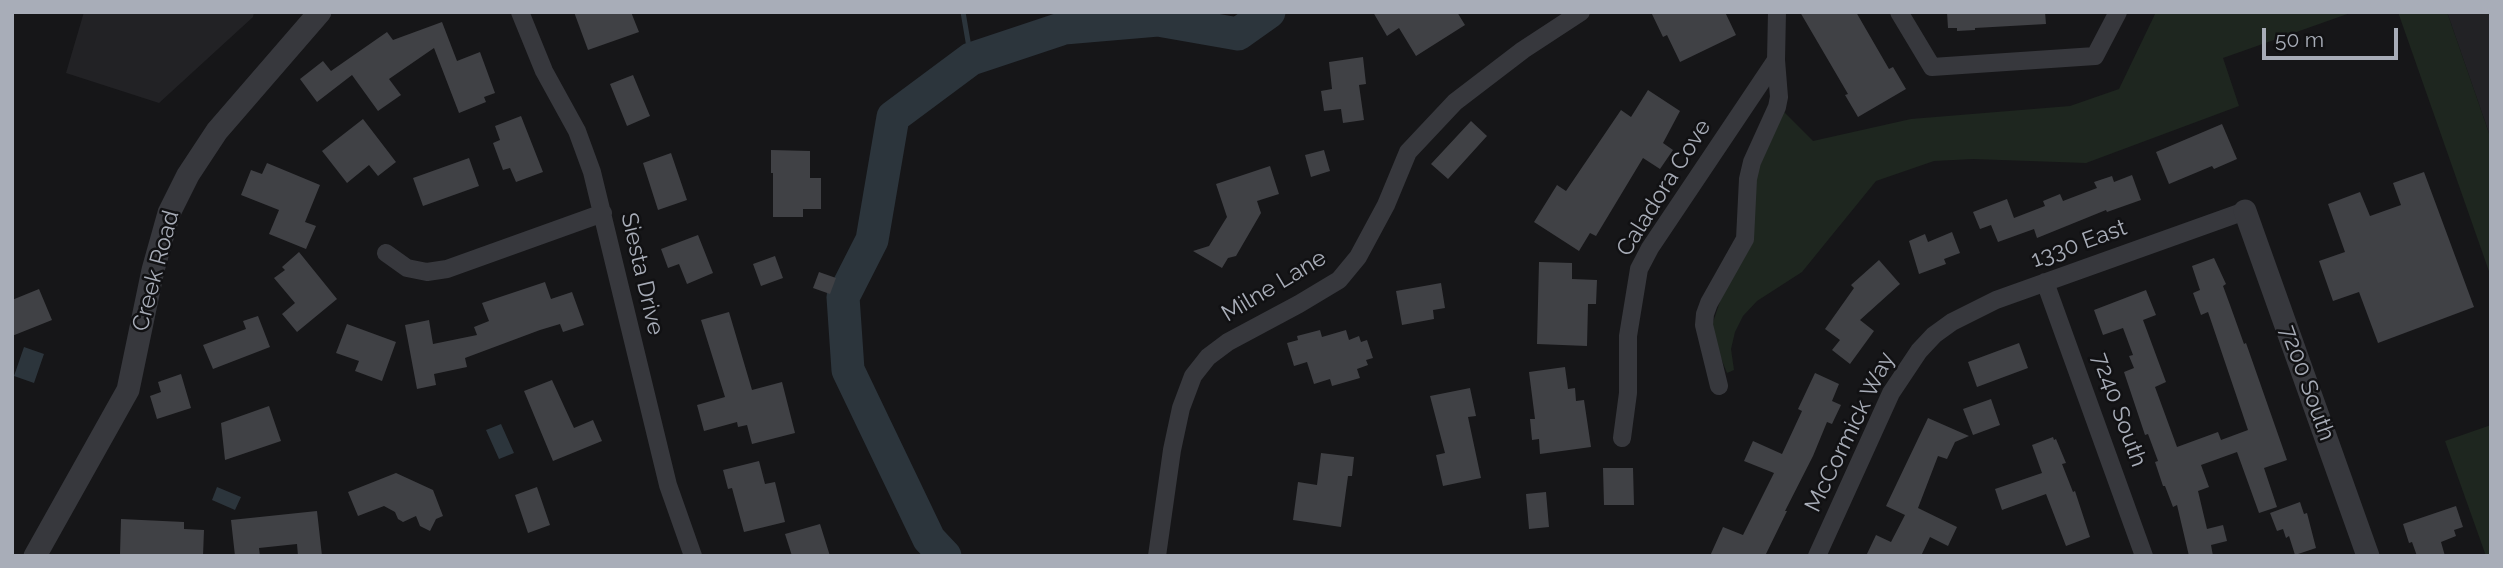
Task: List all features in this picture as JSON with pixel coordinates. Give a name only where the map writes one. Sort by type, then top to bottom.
[{"type":"street","name":"Creek Road","points":[[35,556],[128,390],[153,270],[169,213],[188,176],[217,131],[320,12]]},
{"type":"street","name":"Siesta Drive","points":[[520,12],[544,71],[577,131],[603,212],[668,485],[693,556]]},
{"type":"street","name":"Milne Lane","points":[[1157,556],[1172,450],[1181,408],[1193,376],[1208,357],[1227,342],[1339,280],[1364,246],[1386,205],[1408,152],[1455,102],[1523,50],[1581,12]]},
{"type":"street","points":[[1719,386],[1704,325],[1705,314],[1745,239],[1748,179],[1779,97],[1776,60],[1777,12]]},
{"type":"street","points":[[1899,12],[1932,67],[2095,56],[2118,12]]},
{"type":"street","name":"Caladora Cove","points":[[1622,438],[1628,393],[1628,336],[1639,269],[1650,248],[1776,60]]},
{"type":"street","name":"1330 East","points":[[1934,335],[1973,310],[2245,211]]},
{"type":"street","name":"7200 South","points":[[2245,211],[2368,556]]},
{"type":"street","points":[[386,253],[407,268],[427,272],[447,269],[603,212]]},
{"type":"street","name":"7240 South","points":[[2045,282],[2144,556]]},
{"type":"street","name":"McCormick Way","points":[[1817,556],[1891,393],[1919,351],[1934,335]]},
{"type":"shaded area","points":[[84,12],[254,12],[253,17],[159,103],[66,73]]},
{"type":"shaded area","points":[[2156,12],[2353,12],[2223,58],[2239,106],[2086,163],[1973,159],[1934,161],[1876,181],[1802,272],[1757,301],[1743,316],[1731,349],[1734,370],[1727,373],[1710,331],[1727,281],[1759,159],[1782,110],[1813,141],[1911,119],[2070,106],[2119,89]]},
{"type":"shaded area","points":[[2398,12],[2447,12],[2491,139],[2491,277]]},
{"type":"shaded area","points":[[2447,12],[2491,12],[2491,139]]},
{"type":"shaded area","points":[[24,347],[44,354],[34,383],[14,376]]},
{"type":"shaded area","points":[[501,424],[514,453],[499,459],[486,430]]},
{"type":"shaded area","points":[[2491,425],[2491,556],[2486,556],[2445,441]]},
{"type":"shaded area","points":[[217,487],[241,497],[235,510],[212,500]]},
{"type":"building","points":[[574,12],[631,12],[639,32],[588,50]]},
{"type":"building","points":[[1373,12],[1457,12],[1465,25],[1416,56],[1399,28],[1387,36]]},
{"type":"building","points":[[1651,12],[1725,12],[1736,35],[1680,62],[1667,35],[1663,37]]},
{"type":"building","points":[[1800,12],[1856,12],[1889,69],[1893,67],[1906,89],[1858,117],[1845,95],[1848,94]]},
{"type":"building","points":[[1947,12],[2045,12],[2046,24],[1957,31],[1957,28],[1948,28]]},
{"type":"building","points":[[442,22],[457,61],[480,52],[495,93],[484,97],[486,102],[459,113],[434,48],[389,79],[401,95],[378,111],[352,75],[317,102],[300,79],[323,61],[331,71],[387,32],[393,40]]},
{"type":"building","points":[[1363,57],[1366,84],[1359,85],[1364,120],[1343,123],[1341,109],[1324,111],[1321,91],[1332,89],[1329,62]]},
{"type":"building","points":[[633,75],[650,116],[627,126],[610,84]]},
{"type":"building","points":[[1648,90],[1680,111],[1663,143],[1673,150],[1660,169],[1643,158],[1596,236],[1590,233],[1579,251],[1534,222],[1557,185],[1566,191],[1621,110],[1631,117]]},
{"type":"building","points":[[521,116],[543,172],[516,182],[510,168],[503,170],[493,143],[500,140],[495,126]]},
{"type":"building","points":[[363,119],[396,162],[378,176],[369,165],[347,183],[322,151]]},
{"type":"building","points":[[1471,121],[1487,136],[1448,179],[1431,164]]},
{"type":"building","points":[[2222,124],[2237,159],[2169,184],[2156,152]]},
{"type":"building","points":[[771,150],[810,151],[810,178],[821,178],[821,209],[803,209],[803,217],[773,217]]},
{"type":"building","points":[[1324,150],[1330,171],[1311,177],[1305,155]]},
{"type":"building","points":[[671,153],[687,200],[658,210],[643,163]]},
{"type":"building","points":[[469,158],[479,186],[423,206],[413,178]]},
{"type":"building","points":[[267,163],[320,185],[305,222],[316,226],[306,249],[269,234],[279,210],[241,195],[251,170],[262,174]]},
{"type":"building","points":[[1270,166],[1279,194],[1257,201],[1261,213],[1236,256],[1228,258],[1222,268],[1193,251],[1209,246],[1227,217],[1216,184]]},
{"type":"building","points":[[2424,172],[2474,307],[2378,343],[2359,292],[2333,301],[2319,261],[2345,252],[2328,204],[2360,192],[2370,216],[2401,205],[2393,183]]},
{"type":"building","points":[[2132,175],[2141,200],[2107,212],[2106,210],[2037,238],[2034,229],[1998,242],[1991,225],[1980,229],[1973,212],[2007,199],[2014,218],[2045,206],[2043,201],[2060,194],[2063,201],[2097,188],[2094,182],[2112,176],[2114,182]]},
{"type":"building","points":[[1952,232],[1960,253],[1944,259],[1946,264],[1919,274],[1909,241],[1925,234],[1928,242]]},
{"type":"building","points":[[698,235],[713,273],[687,284],[679,264],[668,268],[661,249]]},
{"type":"building","points":[[299,252],[337,299],[297,332],[282,314],[295,303],[274,278],[285,270],[282,267]]},
{"type":"building","points":[[775,256],[783,278],[761,286],[753,264]]},
{"type":"building","points":[[2214,258],[2226,284],[2223,286],[2287,460],[2264,468],[2277,507],[2259,513],[2237,452],[2201,465],[2209,487],[2198,491],[2207,529],[2223,525],[2227,541],[2211,545],[2213,556],[2189,556],[2177,505],[2173,507],[2163,486],[2155,462],[2158,461],[2148,434],[2145,435],[2124,372],[2134,368],[2129,356],[2133,355],[2123,328],[2103,335],[2094,310],[2146,290],[2156,315],[2143,320],[2166,382],[2155,387],[2177,447],[2218,432],[2221,440],[2248,430],[2208,312],[2201,315],[2193,293],[2200,290],[2192,266]]},
{"type":"building","points":[[1879,260],[1900,284],[1860,320],[1874,331],[1850,364],[1832,350],[1840,340],[1825,329],[1854,288],[1851,285]]},
{"type":"building","points":[[1539,262],[1572,263],[1572,279],[1597,280],[1596,304],[1588,304],[1587,346],[1537,344]]},
{"type":"building","points":[[819,272],[836,278],[830,294],[813,288]]},
{"type":"building","points":[[545,282],[551,299],[572,292],[584,325],[563,332],[560,324],[465,358],[467,367],[434,374],[436,385],[417,389],[405,325],[429,320],[433,344],[477,335],[474,327],[489,321],[482,303]]},
{"type":"building","points":[[1441,283],[1445,308],[1433,310],[1434,319],[1402,325],[1396,291]]},
{"type":"building","points":[[39,289],[52,320],[12,336],[12,300]]},
{"type":"building","points":[[729,312],[752,390],[782,382],[795,433],[752,444],[747,425],[738,427],[737,422],[704,431],[697,405],[725,397],[701,320]]},
{"type":"building","points":[[258,316],[270,347],[213,369],[203,345],[246,329],[243,321]]},
{"type":"building","points":[[347,324],[396,342],[382,381],[355,371],[359,361],[336,353]]},
{"type":"building","points":[[1320,330],[1322,337],[1346,330],[1349,340],[1359,336],[1361,342],[1367,340],[1373,358],[1366,360],[1368,365],[1357,369],[1360,378],[1332,386],[1330,379],[1314,384],[1307,362],[1294,366],[1287,343],[1298,340],[1297,336]]},
{"type":"building","points":[[2019,343],[2028,368],[1977,387],[1968,362]]},
{"type":"building","points":[[1565,367],[1568,389],[1575,388],[1576,401],[1584,400],[1591,447],[1540,454],[1539,439],[1532,440],[1530,419],[1535,419],[1529,372]]},
{"type":"building","points":[[1815,373],[1839,384],[1832,401],[1841,405],[1832,424],[1827,422],[1765,556],[1710,556],[1723,527],[1743,535],[1774,473],[1744,461],[1753,441],[1782,454],[1802,411],[1798,409]]},
{"type":"building","points":[[181,374],[191,408],[157,419],[150,396],[161,392],[158,382]]},
{"type":"building","points":[[552,380],[574,428],[593,420],[602,441],[553,461],[524,391]]},
{"type":"building","points":[[1470,388],[1476,416],[1468,417],[1481,478],[1443,486],[1436,455],[1445,453],[1430,396]]},
{"type":"building","points":[[1991,399],[2000,425],[1973,435],[1963,409]]},
{"type":"building","points":[[269,406],[281,441],[225,460],[221,423]]},
{"type":"building","points":[[1928,418],[1969,436],[1955,442],[1947,459],[1938,456],[1918,508],[1957,527],[1948,546],[1930,537],[1921,556],[1866,556],[1876,535],[1891,542],[1905,515],[1886,506]]},
{"type":"building","points":[[2053,437],[2066,463],[2062,464],[2073,492],[2075,491],[2090,537],[2066,546],[2046,494],[2002,510],[1995,489],[2042,473],[2032,445]]},
{"type":"building","points":[[1321,453],[1354,457],[1352,476],[1348,476],[1341,527],[1293,520],[1298,482],[1317,485]]},
{"type":"building","points":[[759,461],[765,484],[775,482],[785,522],[744,532],[732,488],[728,489],[723,470]]},
{"type":"building","points":[[1603,468],[1633,468],[1634,505],[1604,505]]},
{"type":"building","points":[[396,473],[433,490],[443,516],[436,519],[430,531],[420,526],[416,516],[403,522],[395,512],[384,506],[358,516],[348,492]]},
{"type":"building","points":[[537,487],[550,525],[528,533],[515,495]]},
{"type":"building","points":[[1546,492],[1549,527],[1529,529],[1526,494]]},
{"type":"building","points":[[2300,502],[2304,514],[2307,513],[2316,548],[2295,555],[2289,536],[2286,538],[2283,529],[2277,531],[2270,513]]},
{"type":"building","points":[[2456,506],[2463,527],[2454,530],[2456,536],[2441,542],[2445,556],[2417,556],[2412,542],[2409,543],[2403,524]]},
{"type":"building","points":[[317,511],[322,556],[298,556],[297,544],[259,548],[260,556],[235,556],[231,520]]},
{"type":"building","points":[[121,519],[184,522],[184,529],[204,530],[203,556],[120,554]]},
{"type":"building","points":[[820,524],[830,556],[792,556],[785,534]]},
{"type":"waterway","points":[[963,12],[971,59]]},
{"type":"waterway","points":[[945,556],[929,539],[848,370],[843,297],[872,240],[893,117],[971,59],[1064,28],[1158,20],[1238,34],[1269,12]]}]
